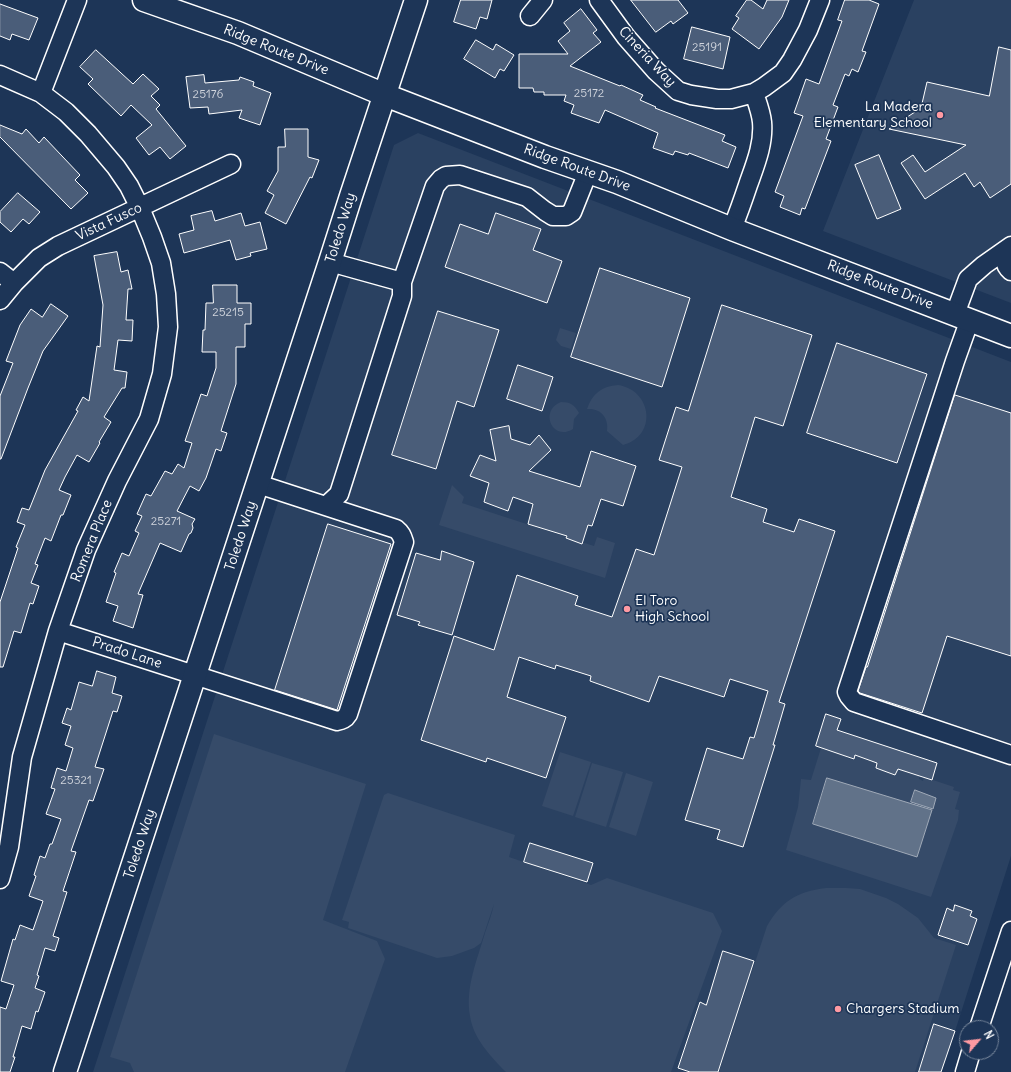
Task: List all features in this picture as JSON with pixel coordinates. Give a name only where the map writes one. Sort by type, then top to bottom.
[{"type":"main road","name":"Ridge Route Drive","points":[[144,0],[238,33],[385,95],[545,157],[618,182],[732,229],[1011,336]]},
{"type":"main road","name":"Toledo Way","points":[[65,1072],[416,0]]},
{"type":"street","points":[[41,93],[77,0]]},
{"type":"street","points":[[530,16],[543,0]]},
{"type":"street","name":"Cineria Way","points":[[599,0],[626,37],[656,71],[678,91],[691,95],[717,99],[731,99],[754,92],[764,87],[782,73],[808,30],[820,0]]},
{"type":"street","name":"Romera Place","points":[[0,75],[41,93],[66,112],[88,134],[116,167],[129,186],[152,237],[161,264],[166,294],[168,327],[162,374],[149,419],[117,481],[86,550],[58,631],[22,757],[9,847],[0,879]]},
{"type":"street","points":[[732,229],[754,167],[762,137],[761,112],[754,92]]},
{"type":"street","name":"Vista Fusco","points":[[0,300],[7,278],[58,246],[231,164]]},
{"type":"street","points":[[258,484],[326,506],[339,494],[402,296],[402,282],[435,186],[440,179],[446,176],[460,175],[527,197],[553,216],[566,216],[572,212],[588,172]]},
{"type":"street","points":[[1010,248],[984,265],[968,279],[955,361],[847,692],[854,702],[1011,755]]},
{"type":"street","points":[[1010,248],[1004,259],[1006,265],[1011,270]]},
{"type":"street","points":[[330,262],[402,282]]},
{"type":"street","name":"Prado Lane","points":[[58,631],[337,722],[342,720],[348,714],[352,703],[404,542],[400,532],[396,529],[326,506]]},
{"type":"street","points":[[982,1020],[1011,931]]},
{"type":"street","points":[[965,1072],[969,1060]]},
{"type":"shaded area","name":"La Madera Elementary School","points":[[914,0],[1011,0],[1011,303],[823,231]]},
{"type":"shaded area","name":"El Toro High School","points":[[418,133],[1011,362],[1011,856],[942,1072],[93,1072],[394,145]]},
{"type":"shaded area","points":[[560,328],[576,333],[571,349],[561,346],[556,340]]},
{"type":"shaded area","points":[[618,385],[629,389],[638,395],[644,404],[646,414],[646,423],[642,433],[634,440],[623,445],[607,431],[607,422],[600,412],[587,409],[592,399],[598,392],[607,387]]},
{"type":"shaded area","points":[[561,402],[572,404],[579,413],[574,419],[573,429],[566,432],[559,431],[554,428],[550,417],[554,406]]},
{"type":"shaded area","points":[[452,485],[464,497],[462,503],[594,546],[597,537],[615,543],[605,578],[439,525]]},
{"type":"shaded area","points":[[214,734],[366,784],[323,920],[377,941],[385,959],[345,1072],[134,1072],[130,1063],[110,1057]]},
{"type":"shaded area","points":[[821,748],[830,751],[832,748],[849,753],[847,758],[854,760],[855,755],[877,763],[876,768],[895,775],[898,769],[919,776],[919,779],[923,781],[924,777],[954,787],[953,790],[960,792],[955,809],[959,810],[958,820],[931,897],[786,850],[798,807],[801,779],[811,780]]},
{"type":"shaded area","points":[[560,752],[591,762],[573,816],[542,806]]},
{"type":"shaded area","points":[[592,763],[623,772],[606,827],[575,817]]},
{"type":"shaded area","points":[[626,773],[653,782],[636,836],[609,827]]},
{"type":"shaded area","points":[[827,778],[932,810],[917,857],[813,824]]},
{"type":"shaded area","points":[[915,790],[936,798],[933,809],[911,802]]},
{"type":"shaded area","points":[[388,793],[515,835],[509,857],[591,885],[607,878],[713,913],[722,931],[671,1072],[506,1072],[484,1047],[475,1032],[470,1016],[469,1006],[470,985],[494,904],[481,943],[474,948],[452,956],[437,958],[348,928],[349,922],[342,920],[384,795]]},
{"type":"shaded area","name":"Chargers Stadium","points":[[826,888],[860,889],[886,898],[898,904],[918,918],[934,938],[956,945],[915,1072],[719,1072],[767,926],[778,910],[791,899],[806,892]]},
{"type":"building","points":[[461,0],[492,0],[487,19],[480,17],[476,29],[454,22]]},
{"type":"building","points":[[631,0],[678,0],[688,13],[673,24],[671,21],[656,32]]},
{"type":"building","points":[[747,0],[751,0],[763,9],[767,0],[789,0],[782,17],[759,49],[732,29],[739,18],[736,16]]},
{"type":"building","points":[[845,0],[869,0],[879,4],[862,51],[866,52],[858,72],[852,69],[849,76],[845,74],[833,105],[838,107],[826,139],[831,141],[805,209],[802,208],[800,215],[780,207],[784,196],[775,192],[803,116],[794,113],[806,79],[819,84],[842,21],[838,20]]},
{"type":"building","points":[[0,4],[38,18],[29,40],[12,34],[10,40],[0,36]]},
{"type":"building","points":[[581,9],[597,30],[593,33],[601,42],[570,66],[643,95],[640,100],[656,107],[655,108],[725,135],[722,141],[736,147],[728,168],[689,153],[688,155],[675,151],[673,155],[653,148],[658,133],[605,110],[599,123],[571,113],[574,105],[564,101],[566,95],[544,95],[544,92],[534,92],[533,88],[519,88],[519,54],[568,54],[558,41],[570,31],[564,23]]},
{"type":"building","points":[[692,27],[730,37],[723,69],[684,59]]},
{"type":"building","points":[[476,40],[493,50],[496,44],[514,55],[504,71],[500,69],[495,78],[464,59]]},
{"type":"building","points":[[999,47],[1011,50],[1011,184],[990,198],[980,182],[974,187],[965,173],[925,199],[901,163],[913,155],[925,172],[966,145],[889,129],[921,108],[927,82],[989,96]]},
{"type":"building","points":[[96,50],[133,84],[143,74],[159,89],[151,96],[160,105],[156,109],[186,146],[170,159],[160,147],[149,155],[136,138],[152,125],[131,105],[121,116],[88,84],[93,79],[80,67]]},
{"type":"building","points":[[204,75],[205,83],[239,80],[240,77],[254,82],[253,86],[271,93],[260,125],[239,118],[242,110],[209,114],[208,107],[190,108],[186,77]]},
{"type":"building","points":[[0,125],[22,134],[26,129],[39,143],[44,137],[80,175],[75,180],[88,193],[71,209],[0,137]]},
{"type":"building","points":[[285,129],[308,129],[308,157],[319,160],[312,178],[310,177],[286,224],[265,213],[274,195],[267,191],[278,171],[278,147],[285,147]]},
{"type":"building","points":[[879,155],[901,209],[877,219],[855,165]]},
{"type":"building","points":[[18,193],[40,212],[29,224],[23,219],[11,232],[0,222],[0,212]]},
{"type":"building","points":[[212,211],[215,221],[241,213],[245,226],[260,222],[267,249],[250,253],[251,256],[236,260],[230,240],[184,253],[179,234],[194,230],[191,216]]},
{"type":"building","points":[[496,213],[541,229],[533,250],[562,261],[547,303],[445,267],[460,224],[488,234]]},
{"type":"building","points":[[117,252],[121,272],[128,270],[132,289],[128,289],[126,320],[133,320],[132,341],[118,340],[114,370],[127,372],[125,388],[122,388],[104,417],[111,422],[89,462],[77,455],[59,490],[71,495],[51,541],[45,538],[35,564],[38,565],[31,583],[39,586],[33,604],[30,603],[21,633],[14,631],[3,667],[0,667],[0,602],[18,548],[16,547],[25,525],[17,522],[22,508],[29,510],[45,470],[78,411],[76,410],[83,397],[89,401],[97,346],[100,347],[103,305],[94,256]]},
{"type":"building","points":[[600,268],[690,298],[662,387],[571,357]]},
{"type":"building","points":[[213,285],[237,285],[237,303],[251,303],[251,324],[245,324],[245,347],[236,347],[236,384],[221,431],[227,433],[221,451],[216,449],[206,478],[199,491],[190,486],[177,511],[195,519],[192,524],[193,528],[191,533],[189,534],[181,552],[160,543],[138,594],[143,595],[133,628],[113,621],[118,606],[106,602],[116,573],[114,572],[122,553],[129,556],[139,533],[135,531],[142,516],[137,514],[146,494],[151,496],[165,471],[172,474],[178,464],[184,468],[192,443],[185,441],[201,394],[207,396],[216,368],[216,352],[202,352],[203,330],[205,330],[206,303],[213,303]]},
{"type":"building","points":[[51,304],[68,316],[43,351],[0,459],[0,396],[13,363],[6,361],[20,325],[31,309],[42,317]]},
{"type":"building","points":[[722,305],[812,335],[783,426],[755,417],[731,497],[767,509],[763,522],[794,532],[799,519],[835,531],[779,702],[785,704],[773,745],[775,745],[743,847],[717,839],[720,830],[685,820],[707,748],[743,759],[750,737],[754,738],[768,691],[730,679],[724,697],[659,676],[649,702],[590,681],[591,676],[556,665],[555,669],[519,657],[507,697],[566,717],[546,778],[487,758],[486,762],[421,740],[454,636],[494,650],[517,575],[578,596],[575,605],[612,617],[636,549],[654,555],[682,467],[659,460],[676,407],[688,411]]},
{"type":"building","points":[[438,311],[499,330],[474,407],[457,401],[436,469],[392,455]]},
{"type":"building","points":[[837,343],[927,374],[897,463],[807,433]]},
{"type":"building","points":[[518,365],[553,377],[542,411],[507,399]]},
{"type":"building","points":[[955,395],[1011,413],[1011,656],[947,636],[922,713],[860,693],[858,691]]},
{"type":"building","points":[[509,426],[511,439],[530,445],[539,435],[551,450],[529,471],[580,487],[591,451],[636,466],[623,506],[601,499],[592,526],[588,525],[582,544],[566,538],[567,536],[528,524],[533,504],[513,497],[508,511],[484,502],[489,483],[470,476],[480,455],[496,461],[490,430]]},
{"type":"building","points":[[328,524],[391,544],[337,710],[275,690]]},
{"type":"building","points":[[442,551],[474,562],[452,635],[418,625],[420,622],[397,615],[416,553],[440,560]]},
{"type":"building","points":[[97,671],[116,677],[112,693],[122,696],[117,712],[113,711],[95,767],[104,769],[93,801],[89,800],[71,851],[76,852],[63,891],[67,892],[53,936],[59,938],[55,951],[45,948],[37,975],[39,976],[35,988],[45,992],[38,1012],[36,1011],[31,1029],[22,1026],[10,1072],[0,1072],[0,1007],[6,1009],[14,985],[1,981],[13,939],[15,940],[20,925],[33,930],[43,901],[29,896],[36,876],[34,875],[40,856],[45,858],[61,819],[46,814],[55,789],[51,788],[57,768],[66,771],[73,748],[65,745],[71,726],[62,723],[67,708],[71,710],[79,682],[92,686]]},
{"type":"building","points":[[826,714],[841,719],[837,730],[937,763],[932,780],[898,769],[895,775],[876,768],[877,763],[855,755],[854,759],[816,746]]},
{"type":"building","points":[[530,843],[593,863],[587,882],[524,862]]},
{"type":"building","points":[[955,905],[972,911],[970,916],[977,919],[968,945],[938,935],[947,908],[953,911]]},
{"type":"building","points":[[723,951],[754,961],[718,1072],[690,1072],[678,1068],[700,1002],[706,1005]]},
{"type":"building","points":[[934,1024],[955,1031],[941,1072],[919,1072]]},
{"type":"place","name":"La Madera Elementary School","points":[[940,115]]},
{"type":"place","name":"El Toro High School","points":[[627,609]]},
{"type":"place","name":"Chargers Stadium","points":[[838,1009]]}]
